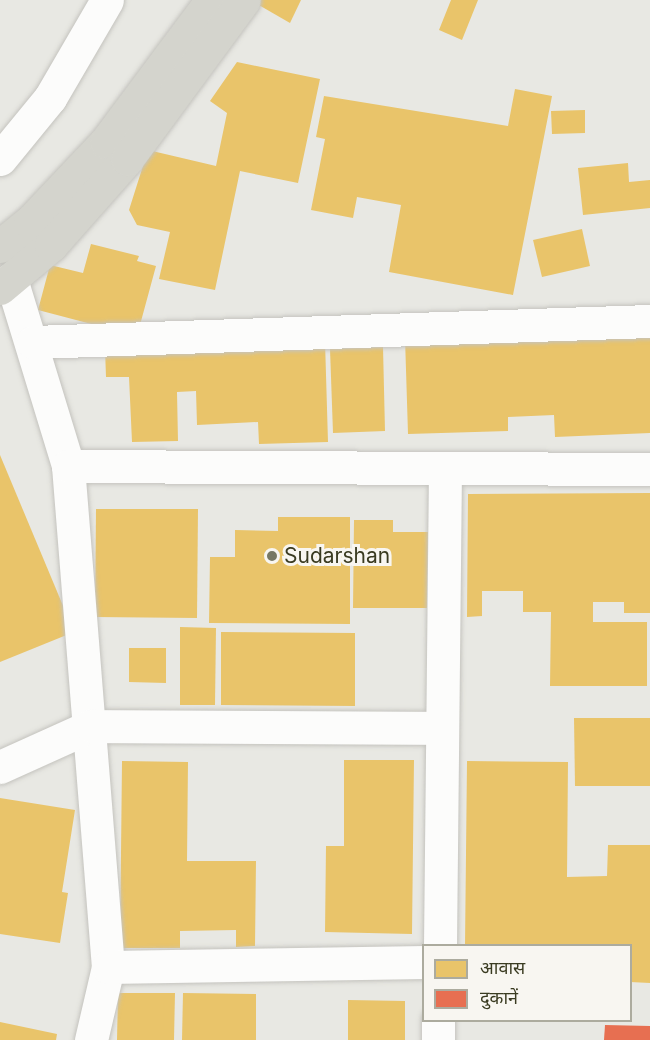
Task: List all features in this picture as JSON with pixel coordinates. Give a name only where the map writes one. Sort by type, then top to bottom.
[{"type":"main road","points":[[0,246],[30,222],[106,142],[212,0]]},
{"type":"main road","points":[[6,284],[51,245],[127,159],[244,0]]},
{"type":"street","points":[[0,159],[50,98],[107,0]]},
{"type":"street","points":[[6,284],[33,342],[68,466],[91,726],[108,967],[91,1040]]},
{"type":"street","points":[[33,342],[650,321]]},
{"type":"street","points":[[68,466],[650,468]]},
{"type":"street","points":[[440,944],[445,468]]},
{"type":"street","points":[[0,766],[91,726],[441,728]]},
{"type":"street","points":[[108,967],[422,962]]},
{"type":"street","points":[[438,1022],[438,1040]]},
{"type":"building: आवास","points":[[250,0],[301,0],[290,23]]},
{"type":"building: आवास","points":[[451,0],[478,0],[462,40],[439,30]]},
{"type":"building: आवास","points":[[237,62],[320,79],[298,183],[240,171],[215,290],[159,279],[170,232],[137,225],[129,210],[148,150],[216,166],[227,113],[210,101]]},
{"type":"building: आवास","points":[[515,89],[552,96],[513,295],[389,272],[401,205],[357,197],[353,218],[311,210],[325,139],[316,137],[324,96],[508,126]]},
{"type":"building: आवास","points":[[585,110],[585,133],[552,134],[551,111]]},
{"type":"building: आवास","points":[[628,163],[629,182],[650,180],[650,208],[583,215],[578,168]]},
{"type":"building: आवास","points":[[582,229],[590,266],[542,277],[533,240]]},
{"type":"building: आवास","points":[[91,244],[139,256],[137,261],[156,266],[137,336],[38,310],[50,265],[83,273]]},
{"type":"building: आवास","points":[[650,329],[650,433],[555,437],[554,415],[508,417],[508,431],[408,434],[405,338]]},
{"type":"building: आवास","points":[[325,341],[328,442],[259,444],[258,422],[197,425],[196,391],[177,392],[178,441],[132,442],[129,377],[106,377],[105,349]]},
{"type":"building: आवास","points":[[383,347],[385,431],[333,433],[330,349]]},
{"type":"building: आवास","points":[[0,455],[74,632],[0,662]]},
{"type":"building: आवास","points":[[650,493],[650,613],[624,613],[624,602],[593,602],[593,622],[647,622],[647,686],[550,686],[551,612],[523,612],[523,591],[482,591],[482,616],[467,617],[468,494]]},
{"type":"building: आवास","points":[[96,509],[198,509],[197,618],[95,617]]},
{"type":"building: आवास","points":[[278,517],[350,517],[350,624],[209,623],[210,557],[235,557],[235,530],[278,531]]},
{"type":"building: आवास","points":[[354,520],[393,520],[393,532],[428,532],[427,608],[353,608]]},
{"type":"building: आवास","points":[[180,627],[216,628],[215,705],[180,705]]},
{"type":"building: आवास","points":[[221,632],[355,633],[355,706],[221,705]]},
{"type":"building: आवास","points":[[129,648],[166,648],[166,683],[129,682]]},
{"type":"building: आवास","points":[[574,718],[650,718],[650,786],[575,786]]},
{"type":"building: आवास","points":[[344,760],[414,760],[412,934],[325,932],[326,846],[344,846]]},
{"type":"building: आवास","points":[[122,761],[188,762],[187,861],[256,861],[255,946],[236,947],[236,930],[180,931],[180,948],[120,948]]},
{"type":"building: आवास","points":[[467,761],[568,762],[567,877],[607,876],[608,845],[650,845],[650,983],[632,982],[632,944],[465,944]]},
{"type":"building: आवास","points":[[0,798],[75,810],[62,892],[68,893],[60,943],[0,934]]},
{"type":"building: आवास","points":[[118,993],[175,993],[174,1040],[117,1040]]},
{"type":"building: आवास","points":[[183,993],[256,994],[256,1040],[182,1040]]},
{"type":"building: आवास","points":[[348,1000],[405,1001],[405,1040],[348,1040]]},
{"type":"building: आवास","points":[[0,1022],[57,1034],[56,1040],[0,1040]]},
{"type":"building: दुकानें","points":[[605,1025],[650,1026],[650,1040],[604,1040]]},
{"type":"place","name":"Sudarshan","points":[[272,556]]}]
